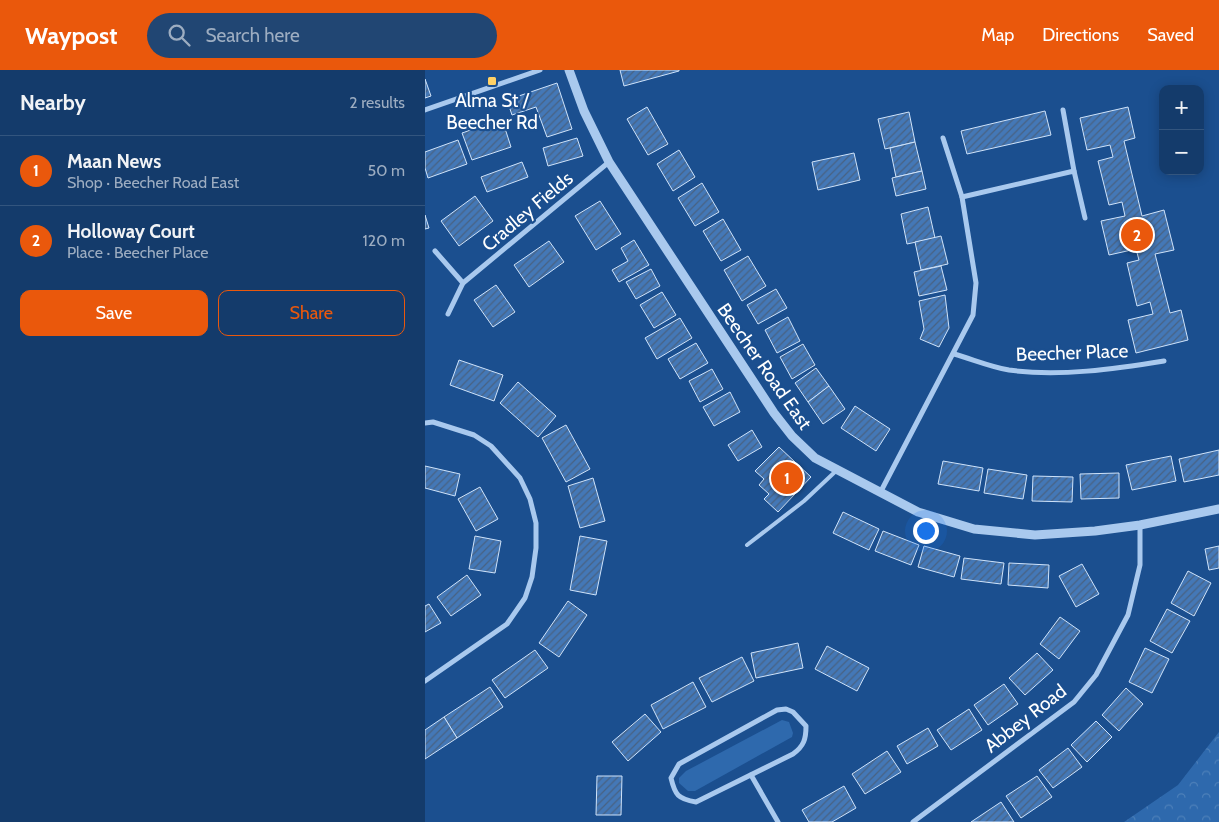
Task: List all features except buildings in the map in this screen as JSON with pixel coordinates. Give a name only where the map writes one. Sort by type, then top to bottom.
[{"type":"street","points":[[425,110],[540,70]]},
{"type":"street","name":"Beecher Road East","points":[[569,70],[584,111],[609,162],[773,413],[792,436],[815,458],[918,512],[974,530],[1035,535],[1095,531],[1140,525],[1219,509]]},
{"type":"street","points":[[1063,110],[1085,218]]},
{"type":"street","points":[[880,493],[973,315],[976,283],[962,197],[943,138]]},
{"type":"street","name":"Cradley Fields","points":[[448,314],[463,283],[609,162]]},
{"type":"street","points":[[962,197],[1074,171]]},
{"type":"street","points":[[435,251],[463,283]]},
{"type":"street","name":"Beecher Place","points":[[954,354],[1009,370],[1048,372],[1117,369],[1164,361]]},
{"type":"street","points":[[425,424],[433,422],[474,435],[491,446],[520,478],[530,499],[536,524],[536,548],[532,577],[525,598],[507,624],[425,681]]},
{"type":"street","name":"Abbey Road","points":[[913,822],[1074,702],[1096,675],[1128,615],[1140,565],[1140,525]]},
{"type":"street","points":[[786,709],[793,712],[806,726],[806,736],[802,747],[793,754],[751,775],[696,802],[679,797],[673,790],[671,778],[679,764],[777,710],[786,709]]},
{"type":"street","points":[[751,775],[778,822]]},
{"type":"lane","points":[[747,545],[804,501],[838,470]]},
{"type":"green space","points":[[782,720],[789,722],[793,733],[792,737],[695,791],[688,791],[679,783],[679,778],[686,771]]},
{"type":"green space","points":[[1219,732],[1219,822],[1124,822],[1178,785]]},
{"type":"place","name":"Alma St / Beecher Rd","points":[[492,81]]},
{"type":"place","name":"Holloway Court","points":[[1137,235]]},
{"type":"place","name":"Maan News","points":[[787,478]]}]
